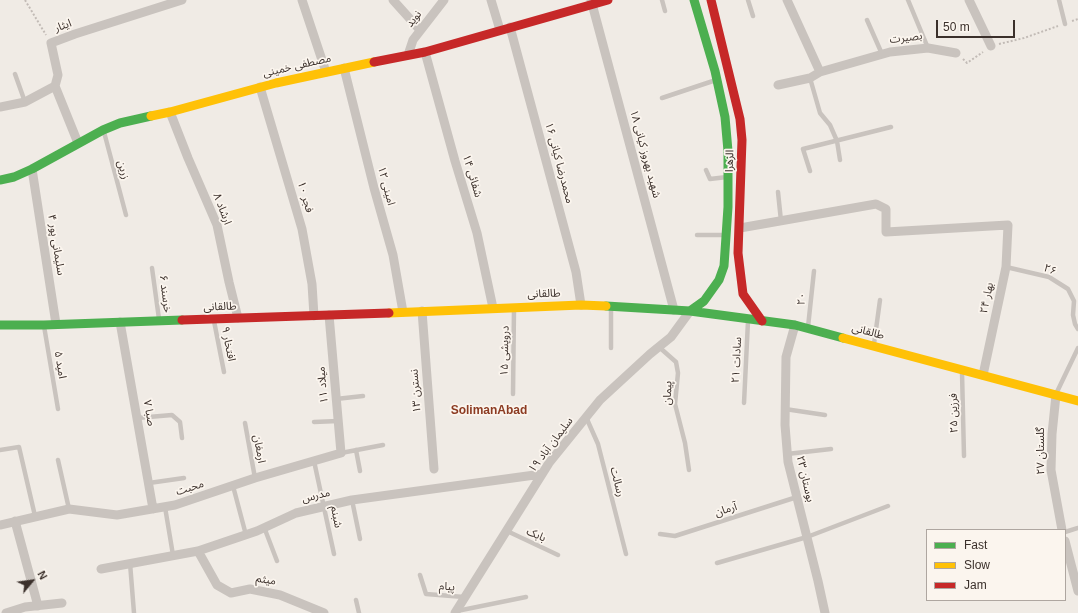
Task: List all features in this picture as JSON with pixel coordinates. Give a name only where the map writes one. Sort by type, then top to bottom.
[{"type":"street","name":"ایثار","points":[[55,86],[58,75],[51,43],[182,0]]},
{"type":"street","points":[[302,0],[326,72]]},
{"type":"street","points":[[392,0],[420,30]]},
{"type":"street","name":"نوید","points":[[408,55],[413,40],[444,0]]},
{"type":"street","points":[[491,0],[500,30]]},
{"type":"street","name":"مصطفی خمینی","points":[[0,180],[14,177],[32,169],[103,130],[120,124],[276,83],[425,52],[591,2],[608,0]]},
{"type":"street","name":"الزهرا","points":[[690,311],[704,301],[720,280],[724,266],[728,177],[728,151],[725,117],[717,79],[694,0]]},
{"type":"street","name":"الزهرا","points":[[711,0],[740,119],[742,140],[738,253],[743,294],[762,320]]},
{"type":"street","points":[[787,0],[820,72]]},
{"type":"street","points":[[969,0],[991,46]]},
{"type":"street","name":"شهید بهروز کیانی ۱۸","points":[[591,2],[674,310]]},
{"type":"street","points":[[698,12],[701,7],[706,6],[713,11]]},
{"type":"street","name":"محمدرضا کیانی ۱۶","points":[[510,27],[576,272],[581,305]]},
{"type":"street","name":"بصیرت","points":[[778,85],[810,78],[820,72],[890,52],[928,48],[956,53]]},
{"type":"street","name":"شفائی ۱۴","points":[[425,52],[455,161],[477,233],[493,308]]},
{"type":"street","name":"امینی ۱۲","points":[[344,68],[374,188],[394,255],[403,312]]},
{"type":"street","points":[[0,107],[25,102],[55,86],[78,143]]},
{"type":"street","name":"فجر ۱۰","points":[[260,87],[302,229],[312,284],[314,316]]},
{"type":"street","name":"ارشاد ۸","points":[[170,112],[217,225],[238,318]]},
{"type":"street","name":"سلیمانی پور ۴","points":[[32,169],[56,324]]},
{"type":"street","name":"بهار ۲۴","points":[[781,221],[876,204],[886,210],[886,232],[1008,224],[1006,267],[983,375]]},
{"type":"street","points":[[740,228],[781,221]]},
{"type":"street","points":[[724,266],[730,274],[734,274],[740,270]]},
{"type":"street","name":"طالقانی","points":[[0,325],[44,325],[314,316],[581,305],[690,311],[762,320],[808,328],[1078,401]]},
{"type":"street","name":"سلیمان آباد ۱۹","points":[[455,612],[549,463],[600,400],[671,337],[690,311]]},
{"type":"street","name":"نسترن ۱۳","points":[[422,312],[434,469]]},
{"type":"street","name":"میلاد ۱۱","points":[[329,315],[341,453]]},
{"type":"street","name":"صبا ۷","points":[[120,322],[153,509]]},
{"type":"street","name":"بوستان ۲۳","points":[[795,325],[786,358],[785,425],[787,454],[825,613]]},
{"type":"street","name":"گلستان ۲۷","points":[[1056,395],[1052,434],[1051,470],[1062,529]]},
{"type":"street","name":"محبت","points":[[0,525],[69,509],[117,515],[175,505],[255,478],[341,453]]},
{"type":"street","name":"مدرس","points":[[102,569],[198,551],[246,535],[296,513],[324,506],[352,500],[542,474]]},
{"type":"street","points":[[15,521],[38,606]]},
{"type":"street","points":[[1066,545],[1078,591]]},
{"type":"street","name":"میثم","points":[[198,551],[218,585],[231,593],[250,589],[280,595],[324,613]]},
{"type":"street","points":[[6,613],[25,606],[62,603]]},
{"type":"lane","points":[[662,0],[665,11]]},
{"type":"lane","points":[[748,0],[753,16]]},
{"type":"lane","points":[[908,0],[928,48]]},
{"type":"lane","points":[[1059,0],[1066,24]]},
{"type":"lane","points":[[866,20],[882,54]]},
{"type":"lane","points":[[15,74],[25,102]]},
{"type":"lane","points":[[810,78],[820,113],[830,125],[837,141],[840,160]]},
{"type":"lane","points":[[662,98],[717,79]]},
{"type":"lane","points":[[810,171],[803,149],[890,128]]},
{"type":"lane","name":"زرین","points":[[103,130],[126,215]]},
{"type":"lane","points":[[706,170],[710,179],[728,177]]},
{"type":"lane","points":[[778,192],[781,221]]},
{"type":"lane","points":[[698,235],[726,235]]},
{"type":"lane","name":"۲۶","points":[[1006,267],[1050,277],[1068,289],[1074,301],[1073,315],[1078,329]]},
{"type":"lane","name":"خرسند ۶","points":[[152,268],[159,321]]},
{"type":"lane","name":"۲۰","points":[[808,328],[814,271]]},
{"type":"lane","points":[[874,346],[880,300]]},
{"type":"lane","points":[[610,306],[611,348]]},
{"type":"lane","name":"درویشی ۱۵","points":[[513,394],[514,308]]},
{"type":"lane","name":"افتخار ۹","points":[[214,319],[224,372]]},
{"type":"lane","name":"سادات ۲۱","points":[[744,403],[748,319]]},
{"type":"lane","name":"امید ۵","points":[[44,325],[58,409]]},
{"type":"lane","name":"پیمان","points":[[659,347],[676,362],[678,373],[675,404],[685,443],[689,470]]},
{"type":"lane","points":[[1056,395],[1078,348]]},
{"type":"lane","name":"فرزین ۲۵","points":[[962,370],[964,456]]},
{"type":"lane","points":[[336,399],[363,396]]},
{"type":"lane","points":[[785,409],[825,416]]},
{"type":"lane","points":[[137,418],[172,415],[180,422],[182,438]]},
{"type":"lane","name":"رسالت","points":[[586,417],[598,444],[626,554]]},
{"type":"lane","points":[[314,422],[338,421]]},
{"type":"lane","name":"ارمغان","points":[[245,423],[255,478]]},
{"type":"lane","name":"محبت","points":[[341,453],[383,445]]},
{"type":"lane","points":[[0,450],[18,447],[35,516]]},
{"type":"lane","points":[[787,454],[831,449]]},
{"type":"lane","points":[[356,450],[360,471]]},
{"type":"lane","points":[[58,460],[69,509]]},
{"type":"lane","name":"شبنم","points":[[314,461],[334,554]]},
{"type":"lane","points":[[149,483],[184,478]]},
{"type":"lane","points":[[233,486],[246,535]]},
{"type":"lane","name":"آرمان","points":[[660,534],[675,536],[797,497]]},
{"type":"lane","points":[[352,500],[360,539]]},
{"type":"lane","points":[[717,563],[807,537],[888,506]]},
{"type":"lane","points":[[165,507],[173,555]]},
{"type":"lane","points":[[264,527],[277,561]]},
{"type":"lane","points":[[1066,532],[1078,528]]},
{"type":"lane","name":"بابک","points":[[507,531],[558,555]]},
{"type":"lane","points":[[130,563],[134,613]]},
{"type":"lane","name":"پیام","points":[[420,575],[426,594],[464,597]]},
{"type":"lane","points":[[455,612],[526,597]]},
{"type":"lane","points":[[356,600],[359,613]]},
{"type":"path","points":[[25,0],[51,43]]},
{"type":"path","points":[[956,53],[966,63],[991,46],[1024,38],[1078,19]]},
{"type":"traffic: fast","points":[[690,311],[704,301],[719,280],[724,266],[728,207],[728,151],[725,117],[715,71],[694,0]]},
{"type":"traffic: fast","points":[[0,180],[14,177],[32,169],[103,130],[120,123],[151,116]]},
{"type":"traffic: fast","points":[[606,306],[690,311],[795,325],[843,338]]},
{"type":"traffic: fast","points":[[0,325],[44,325],[182,320]]},
{"type":"traffic: slow","points":[[151,116],[276,83],[374,62]]},
{"type":"traffic: slow","points":[[389,313],[581,305],[606,306]]},
{"type":"traffic: slow","points":[[843,338],[1078,401]]},
{"type":"traffic: jam","points":[[374,62],[425,52],[608,0]]},
{"type":"traffic: jam","points":[[711,0],[740,119],[742,140],[738,253],[743,294],[762,321]]},
{"type":"traffic: jam","points":[[182,320],[389,313]]},
{"type":"district","name":"SolimanAbad","points":[[489,411]]}]
